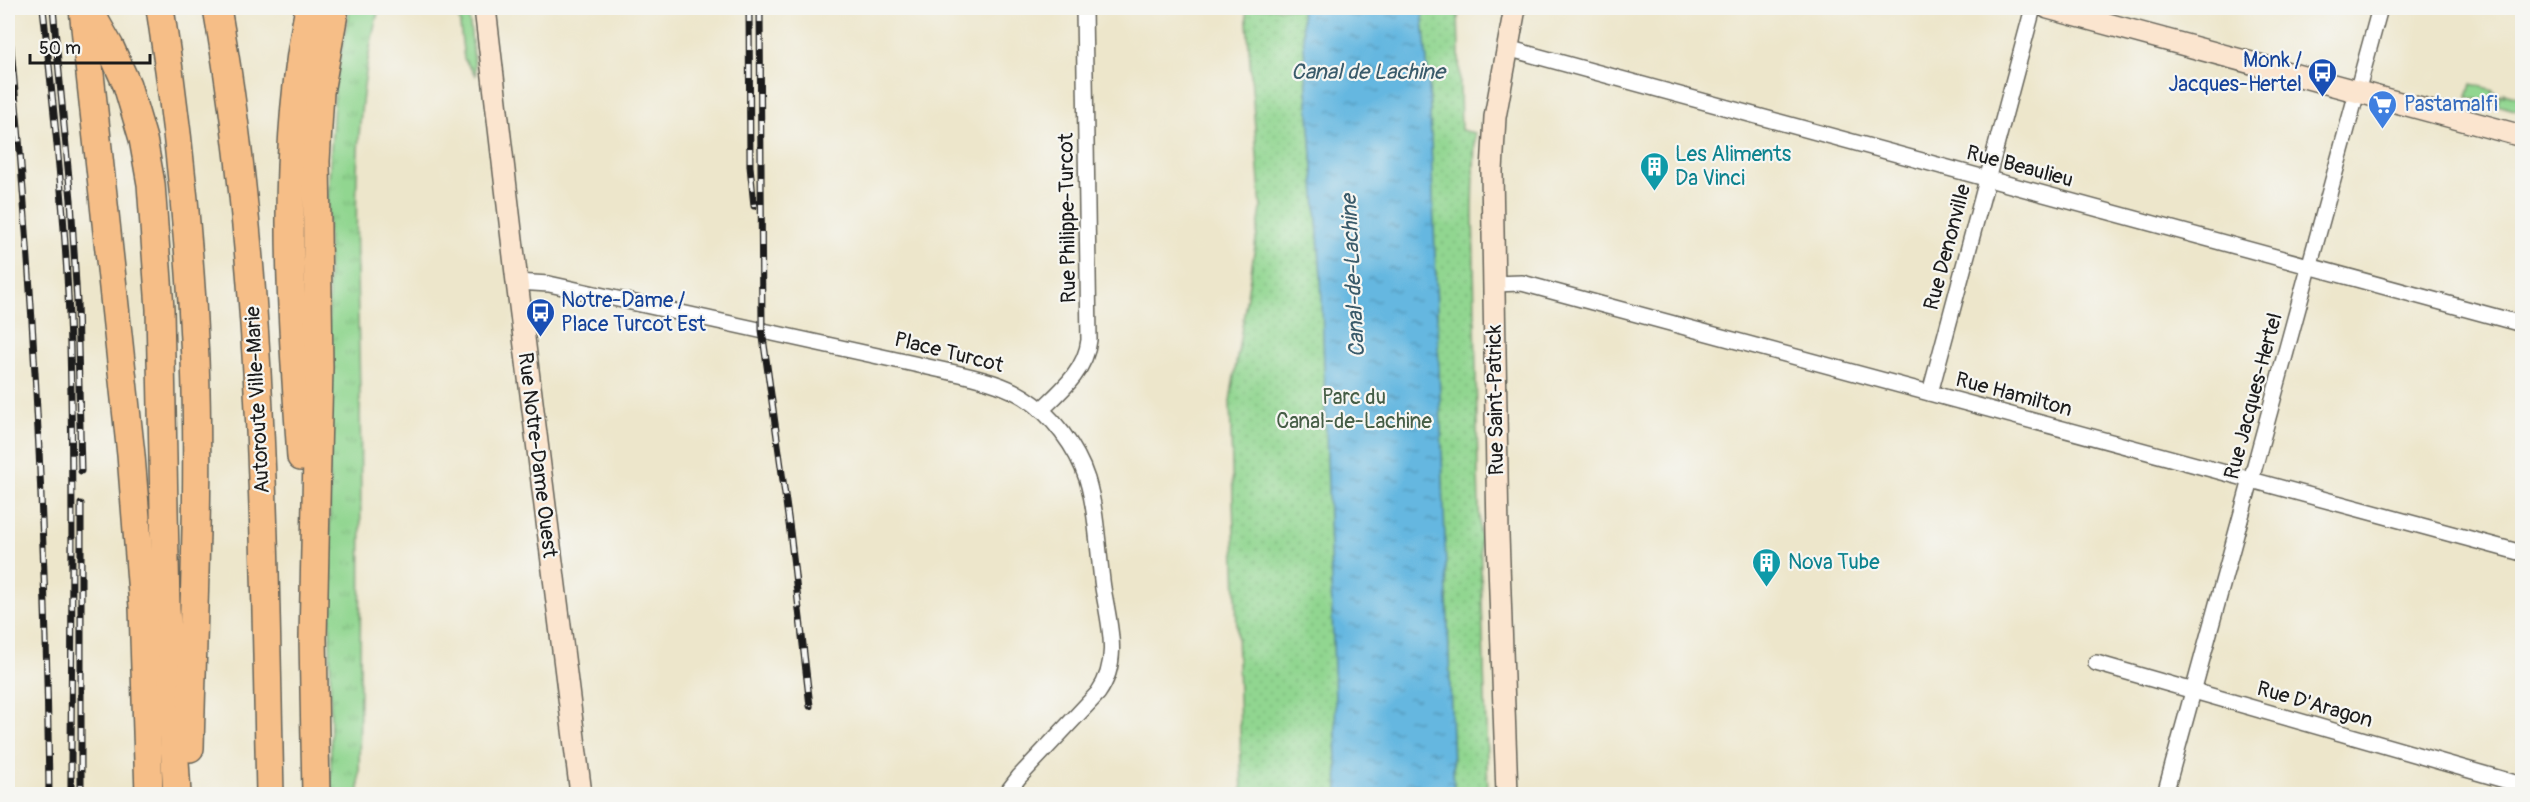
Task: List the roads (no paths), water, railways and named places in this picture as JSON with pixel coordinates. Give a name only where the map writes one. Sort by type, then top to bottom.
[{"type":"highway","points":[[85,8],[120,70],[143,139],[156,227],[166,609],[177,795]]},
{"type":"highway","points":[[85,8],[131,455],[143,607],[149,795]]},
{"type":"highway","points":[[160,8],[173,94],[183,188],[195,361],[195,524],[189,795]]},
{"type":"highway","name":"Autoroute Ville-Marie","points":[[217,8],[236,132],[253,303],[270,795]]},
{"type":"highway","points":[[309,8],[294,107],[290,207],[295,369],[314,638]]},
{"type":"highway","points":[[316,795],[314,638],[319,367],[316,161],[320,92],[335,8]]},
{"type":"main road","name":"Rue Notre-Dame Ouest","points":[[486,8],[517,282],[581,795]]},
{"type":"main road","name":"Rue Saint-Patrick","points":[[1507,795],[1493,284],[1493,134],[1515,8]]},
{"type":"main road","points":[[2048,8],[2523,136]]},
{"type":"street","name":"Rue Philippe-Turcot","points":[[1041,410],[1080,367],[1089,340],[1084,8]]},
{"type":"street","name":"Rue Denonville","points":[[1930,393],[2033,8]]},
{"type":"street","name":"Rue Jacques-Hertel","points":[[2165,795],[2380,8]]},
{"type":"street","name":"Rue Beaulieu","points":[[1507,48],[2523,324]]},
{"type":"street","name":"Place Turcot","points":[[517,282],[549,284],[960,374],[1017,393],[1041,410],[1072,448],[1087,480],[1112,662],[1107,678],[1098,693],[1019,777],[1006,795]]},
{"type":"street","name":"Rue Hamilton","points":[[1493,284],[1522,283],[2523,553]]},
{"type":"street","name":"Rue D'Aragon","points":[[2096,663],[2523,785]]},
{"type":"water","name":"Canal de Lachine","points":[[1301,8],[1422,8],[1429,83],[1454,794],[1338,794],[1321,276]]},
{"type":"railway","points":[[43,8],[63,219],[70,346],[71,794]]},
{"type":"railway","points":[[53,8],[71,200],[77,302],[81,471]]},
{"type":"railway","points":[[749,8],[750,166],[754,206]]},
{"type":"railway","points":[[760,8],[762,330],[790,531],[810,706]]},
{"type":"railway","points":[[8,16],[25,210],[37,405],[45,599],[49,794]]},
{"type":"railway","points":[[81,504],[81,794]]},
{"type":"place","name":"Monk / Jacques-Hertel","points":[[2323,98]]},
{"type":"place","name":"Pastamalfi","points":[[2383,130]]},
{"type":"place","name":"Les Aliments Da Vinci","points":[[1654,192]]},
{"type":"place","name":"Notre-Dame / Place Turcot Est","points":[[540,338]]},
{"type":"place","name":"Nova Tube","points":[[1767,588]]},
{"type":"water label","name":"Canal-de-Lachine","points":[[1352,276]]},
{"type":"park label","name":"Parc du Canal-de-Lachine","points":[[1354,409]]}]
